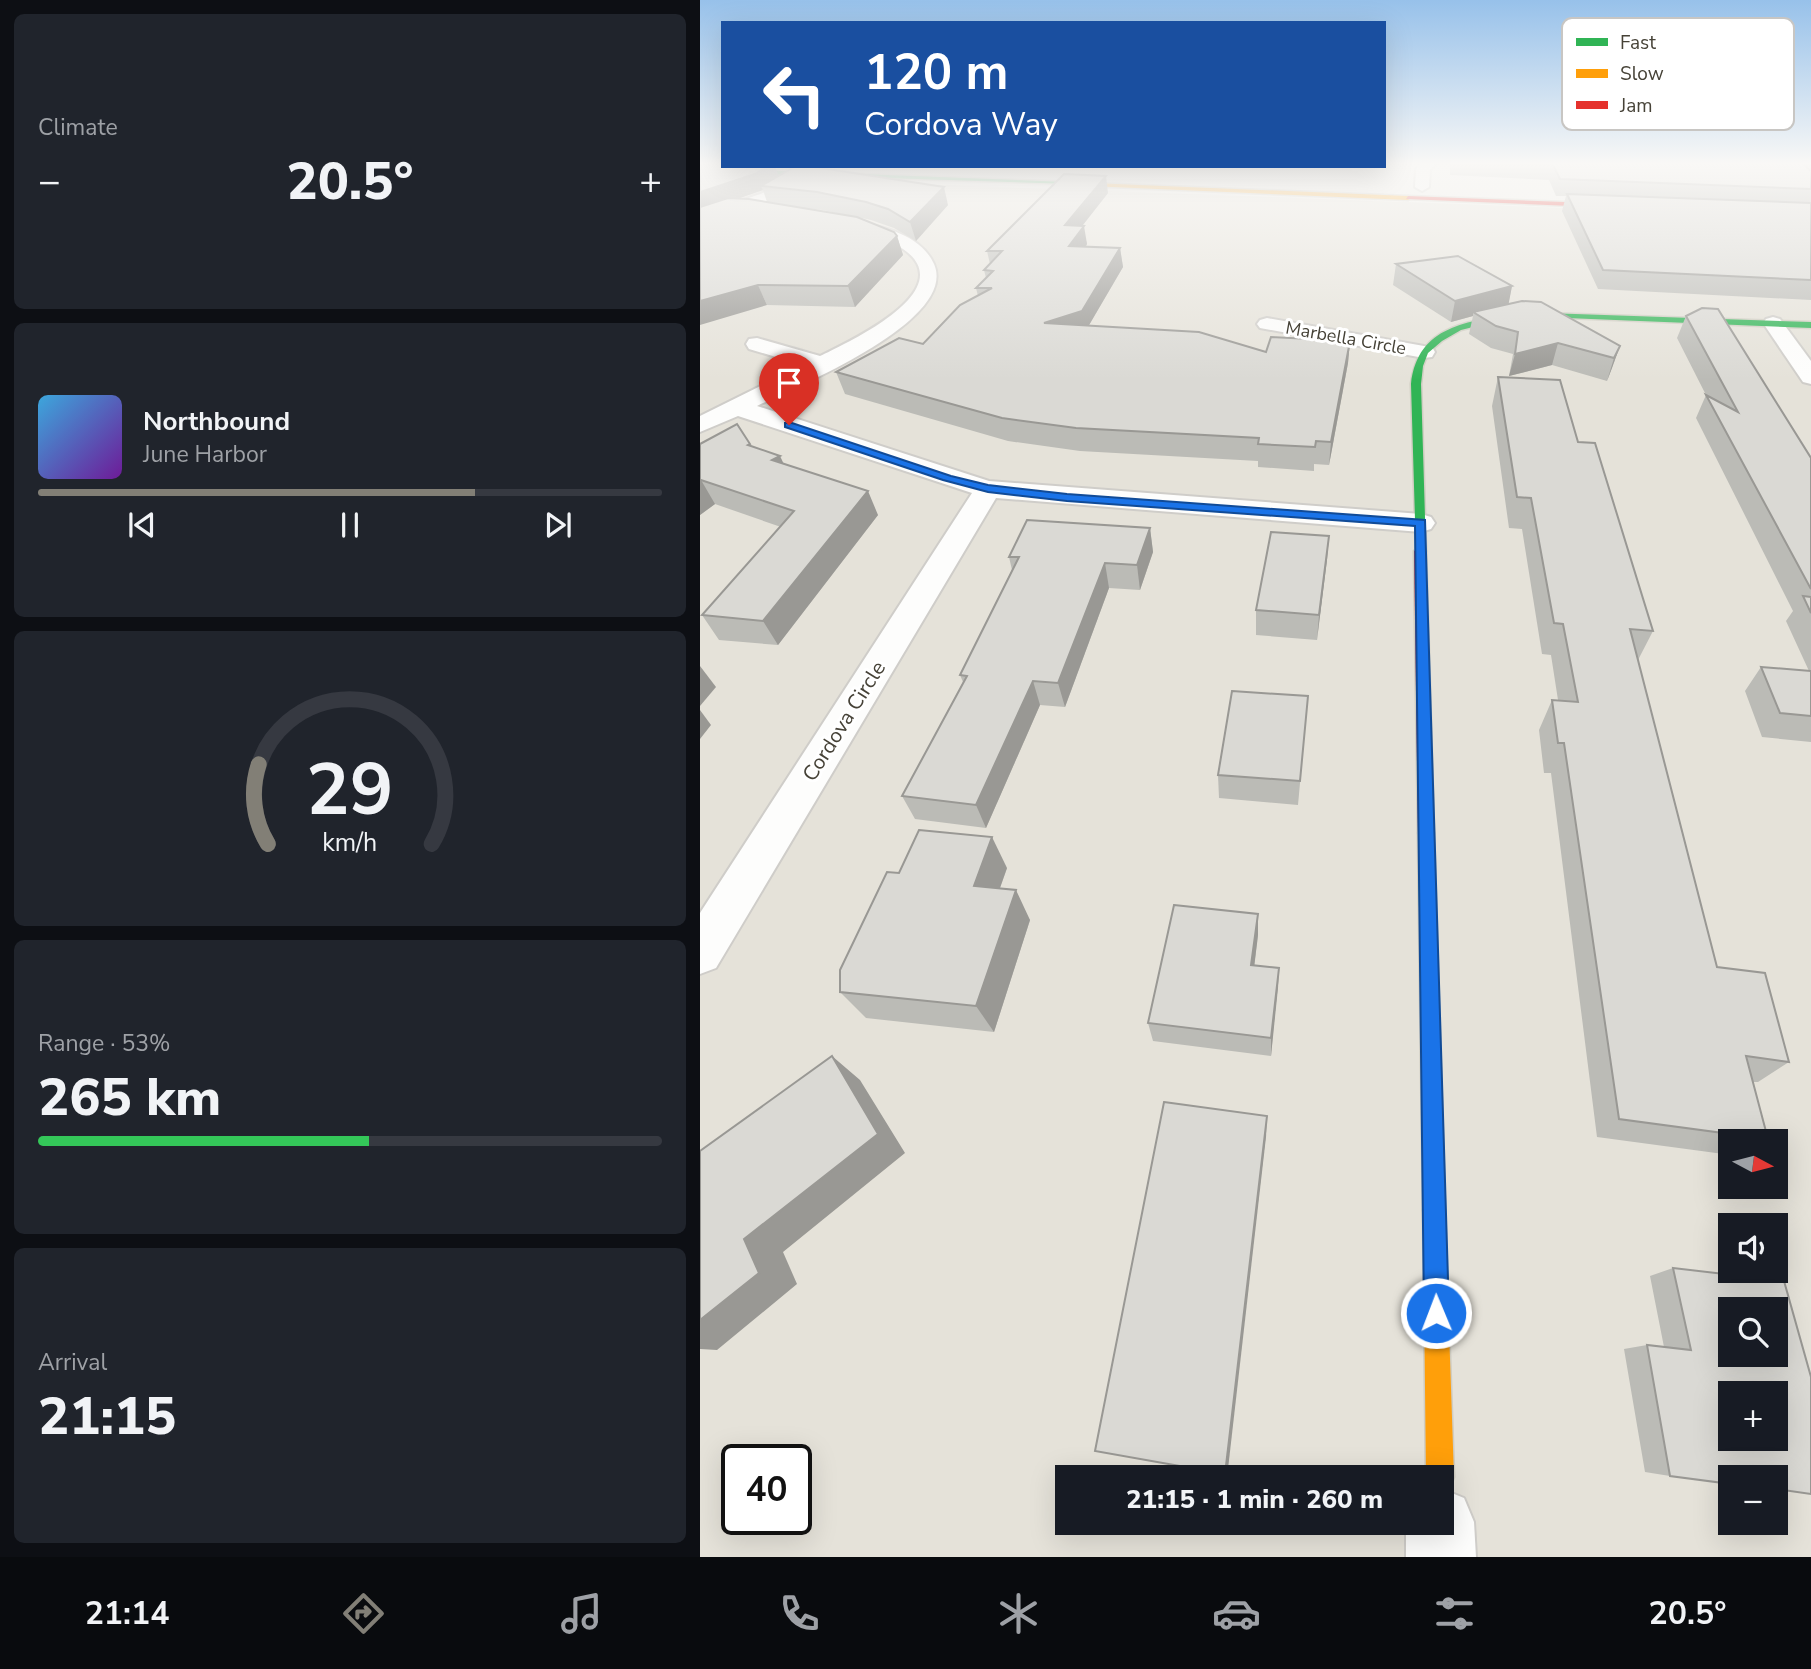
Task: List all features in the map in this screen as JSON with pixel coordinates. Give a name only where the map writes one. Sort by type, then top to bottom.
[{"type":"main road","points":[[1440,1465],[1416,384],[1418,366],[1424,352],[1458,328],[1517,314],[1811,325]]},
{"type":"street","points":[[700,425],[869,340],[901,320],[919,300],[928,282],[927,266],[918,253],[887,235]]},
{"type":"street","points":[[1773,323],[1811,377]]},
{"type":"street","name":"Marbella Circle","points":[[1267,324],[1424,352]]},
{"type":"street","points":[[757,344],[822,364]]},
{"type":"street","points":[[736,407],[947,478],[988,489],[1421,523]]},
{"type":"street","name":"Cordova Circle","points":[[700,953],[988,489]]},
{"type":"street","points":[[1440,1535],[1441,1557]]},
{"type":"shaded area","points":[[700,235],[1811,235],[1811,1557],[700,1557]]},
{"type":"building","points":[[700,235],[897,236],[848,286],[758,285],[700,301]]},
{"type":"building","points":[[1003,235],[1078,235],[1069,246],[1120,248],[1082,311],[1044,323],[1199,332],[1266,352],[1271,337],[1350,341],[1331,442],[1316,441],[1315,447],[1258,444],[1259,438],[1076,428],[1002,418],[836,372],[899,338],[923,344],[960,305],[992,288],[976,288],[993,271],[984,270],[1002,251],[987,251]]},
{"type":"building","points":[[1586,235],[1811,235],[1811,280],[1603,270]]},
{"type":"building","points":[[1458,256],[1512,286],[1455,301],[1396,264]]},
{"type":"building","points":[[1522,301],[1541,302],[1620,346],[1614,358],[1558,343],[1515,354],[1518,332],[1496,326],[1473,312]]},
{"type":"building","points":[[1702,308],[1718,309],[1811,458],[1811,589],[1706,395],[1738,412],[1686,316]]},
{"type":"building","points":[[1498,377],[1560,380],[1578,442],[1595,443],[1653,631],[1630,629],[1717,967],[1765,973],[1789,1062],[1746,1056],[1765,1129],[1718,1129],[1718,1132],[1619,1119],[1564,743],[1558,743],[1552,700],[1578,702],[1563,624],[1554,623],[1531,498],[1517,497]]},
{"type":"building","points":[[737,424],[750,444],[748,445],[780,456],[772,460],[868,491],[763,621],[702,615],[794,511],[700,480],[700,444]]},
{"type":"building","points":[[1027,520],[1150,528],[1137,565],[1105,563],[1058,683],[1033,681],[976,805],[902,796],[967,676],[960,675],[1019,557],[1009,557]]},
{"type":"building","points":[[1271,532],[1329,536],[1319,615],[1256,610]]},
{"type":"building","points":[[1803,596],[1811,597],[1811,613]]},
{"type":"building","points":[[1761,667],[1811,671],[1811,716],[1780,713]]},
{"type":"building","points":[[1232,691],[1308,696],[1300,781],[1218,775]]},
{"type":"building","points":[[919,830],[992,837],[974,886],[1016,890],[976,1006],[840,992],[840,970],[887,872],[899,873]]},
{"type":"building","points":[[1174,905],[1258,914],[1251,965],[1279,968],[1271,1038],[1148,1023]]},
{"type":"building","points":[[832,1056],[878,1134],[744,1239],[759,1273],[700,1320],[700,1151]]},
{"type":"building","points":[[1164,1102],[1267,1116],[1226,1465],[1174,1465],[1095,1451]]},
{"type":"building","points":[[1673,1268],[1718,1273],[1718,1283],[1785,1283],[1811,1377],[1811,1494],[1788,1491],[1788,1465],[1718,1465],[1718,1482],[1670,1476],[1647,1345],[1691,1350]]},
{"type":"traffic: fast","points":[[1420,551],[1416,384],[1418,366],[1424,352],[1458,328],[1517,314],[1811,325]]},
{"type":"traffic: fast","points":[[1426,833],[1434,1210]]},
{"type":"traffic: slow","points":[[1434,1210],[1440,1465]]},
{"type":"traffic: jam","points":[[1420,551],[1426,833]]},
{"type":"route","points":[[789,425],[988,489],[1421,523],[1436,1313]]}]
